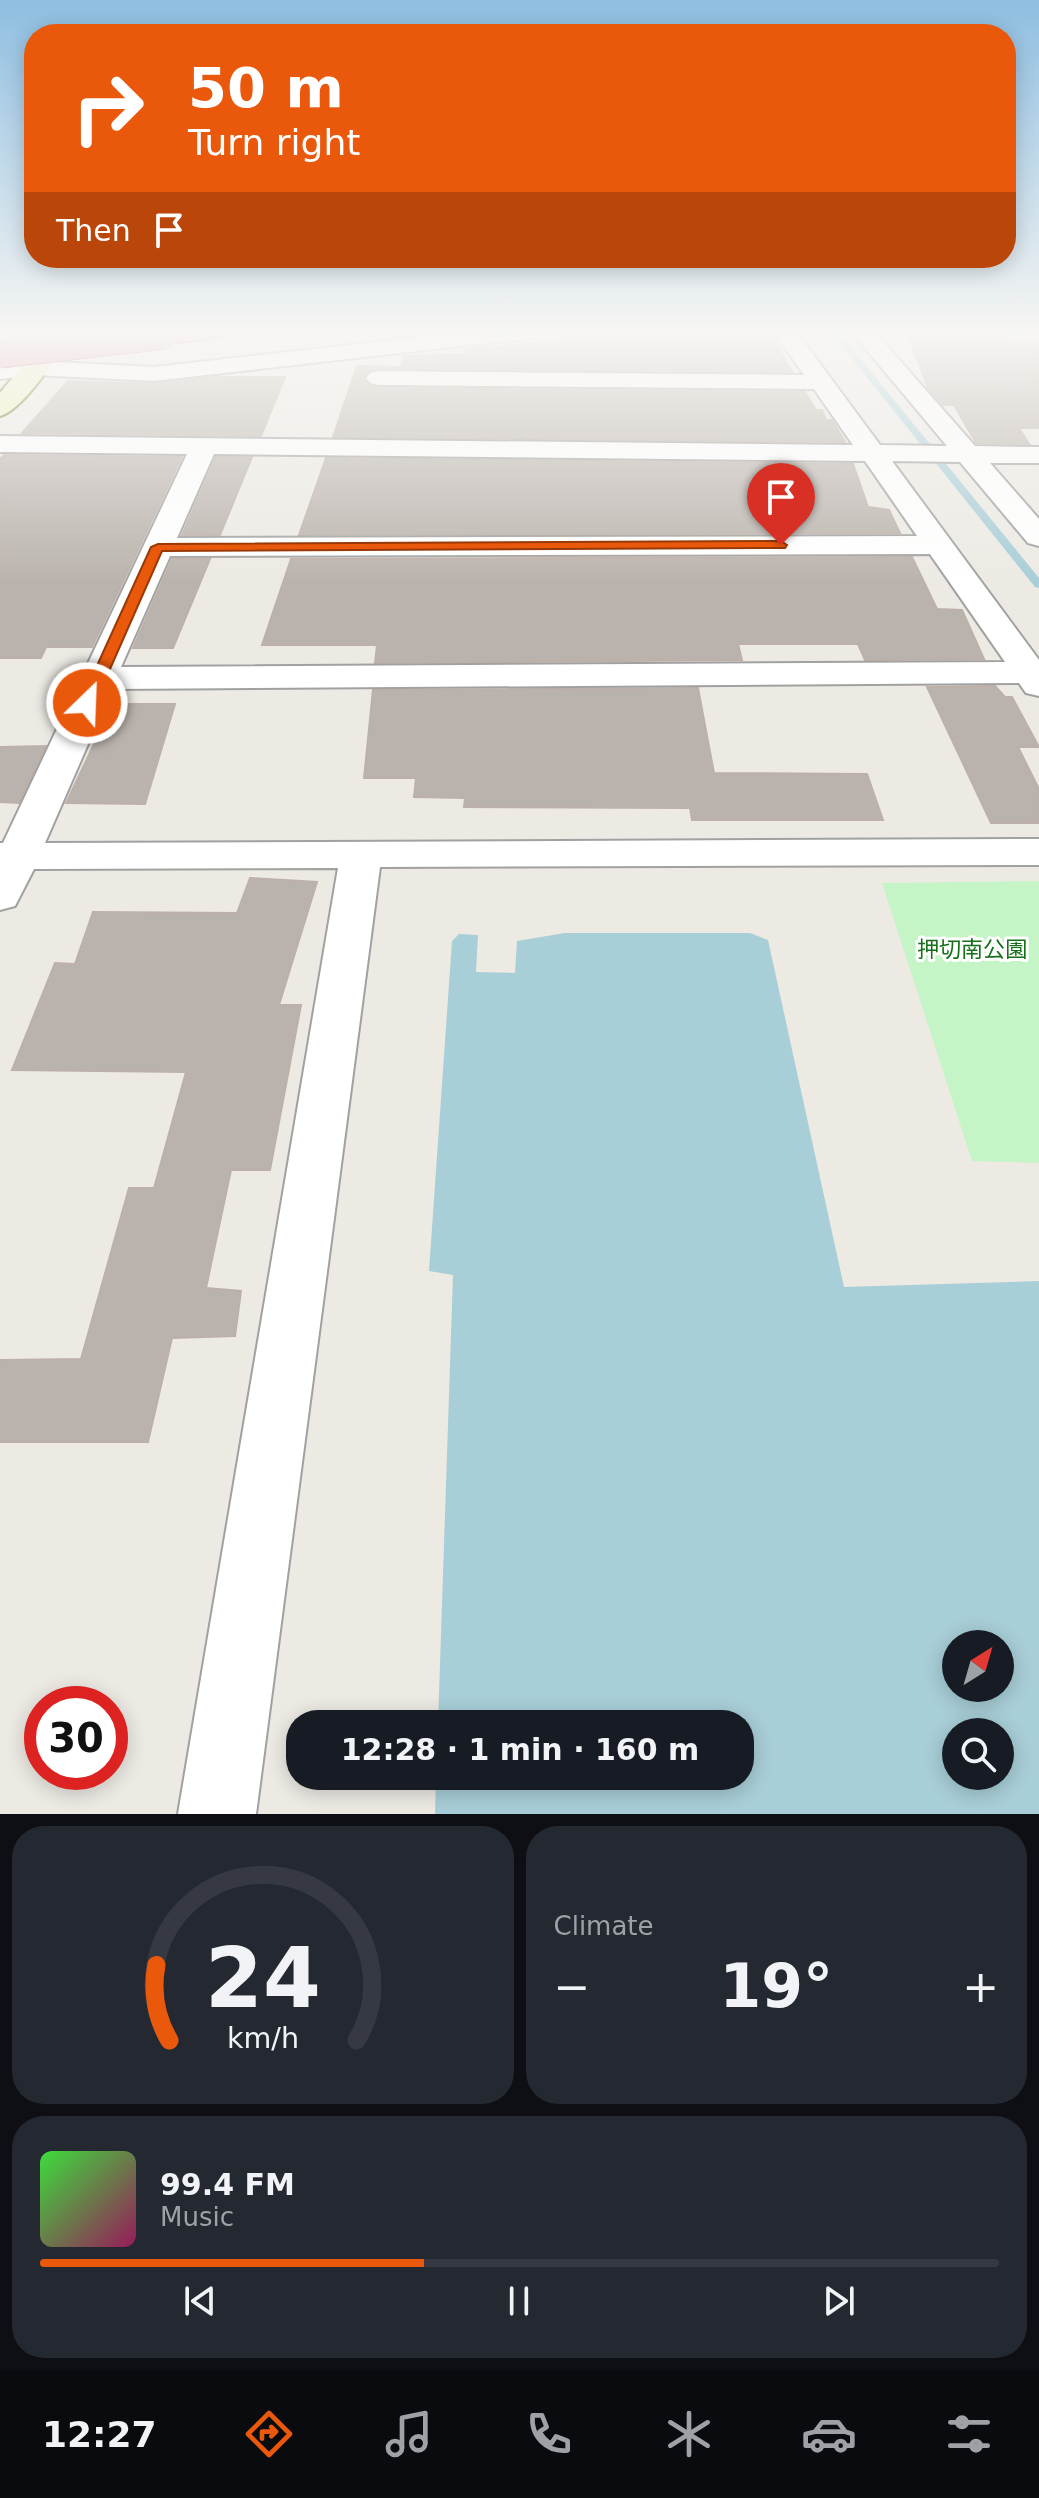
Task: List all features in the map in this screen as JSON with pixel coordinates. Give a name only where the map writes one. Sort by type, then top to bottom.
[{"type":"street","points":[[355,446],[365,415]]},
{"type":"street","points":[[844,415],[1034,678]]},
{"type":"street","points":[[935,415],[1039,537]]},
{"type":"street","points":[[0,444],[1039,455]]},
{"type":"street","points":[[0,896],[9,856],[99,678],[205,444]]},
{"type":"street","points":[[158,547],[937,545]]},
{"type":"street","points":[[99,678],[1034,678]]},
{"type":"street","points":[[9,856],[1039,852]]},
{"type":"street","points":[[217,1814],[361,854]]},
{"type":"green space","name":"押切南公園","points":[[1039,881],[1039,1163],[972,1161],[882,883]]},
{"type":"water","points":[[565,933],[750,933],[768,940],[844,1287],[1039,1281],[1039,1814],[435,1814],[436,1790],[754,1790],[754,1710],[438,1710],[453,1275],[429,1271],[452,941],[459,934],[478,935],[476,972],[515,973],[517,941]]},
{"type":"building","points":[[38,415],[270,415],[261,436],[22,433]]},
{"type":"building","points":[[341,415],[824,415],[826,420],[832,420],[845,442],[333,437]]},
{"type":"building","points":[[960,415],[1039,415],[1039,428],[1019,428],[1029,444],[976,443]]},
{"type":"building","points":[[4,455],[182,457],[92,647],[46,647],[41,658],[0,658],[0,459]]},
{"type":"building","points":[[216,457],[252,457],[220,535],[182,535]]},
{"type":"building","points":[[326,458],[853,464],[868,507],[889,510],[900,533],[299,535]]},
{"type":"building","points":[[912,557],[937,609],[962,610],[984,659],[865,660],[858,644],[738,644],[742,660],[375,663],[377,645],[262,645],[291,559]]},
{"type":"building","points":[[172,559],[210,559],[173,648],[133,648]]},
{"type":"building","points":[[995,686],[1005,697],[1012,697],[1039,747],[1018,747],[1039,789],[1039,823],[991,823],[927,687]]},
{"type":"building","points":[[698,688],[714,773],[867,774],[883,820],[692,820],[690,808],[464,807],[465,798],[414,797],[416,778],[364,778],[373,690]]},
{"type":"building","points":[[113,704],[175,704],[145,804],[66,803]]},
{"type":"building","points":[[46,746],[19,803],[0,802],[0,747]]},
{"type":"building","points":[[250,878],[317,882],[279,1005],[301,1005],[270,1170],[231,1170],[206,1288],[241,1291],[235,1336],[172,1338],[148,1442],[0,1442],[0,1360],[81,1359],[129,1188],[154,1188],[186,1072],[12,1070],[55,963],[75,964],[93,912],[237,913]]},
{"type":"waterway","points":[[901,415],[1039,585]]},
{"type":"route","points":[[87,703],[158,547],[781,545]]}]
